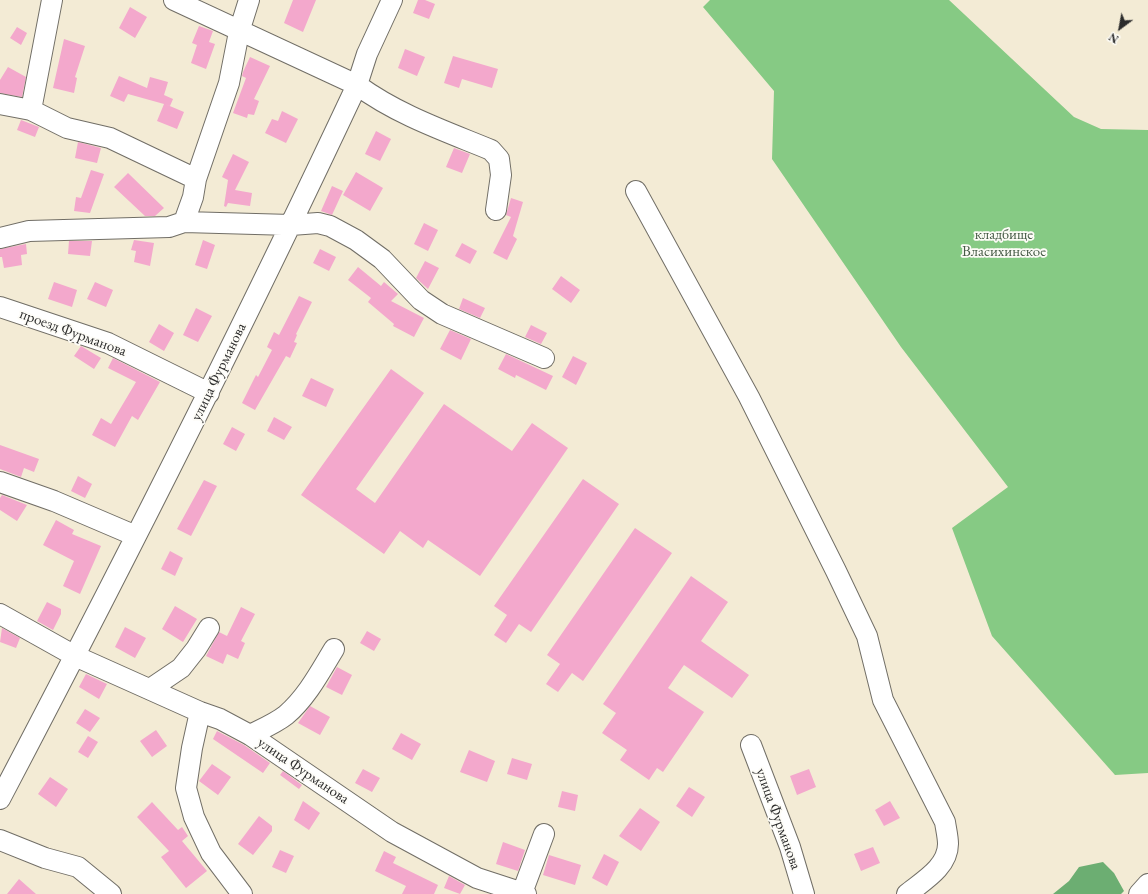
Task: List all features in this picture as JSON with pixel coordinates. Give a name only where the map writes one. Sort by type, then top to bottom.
[{"type":"street","points":[[31,110],[52,0]]},
{"type":"street","points":[[174,0],[239,32],[357,85],[377,100],[403,114],[491,150],[499,159],[501,174],[496,210]]},
{"type":"street","points":[[184,222],[193,197],[196,178],[229,83],[239,32],[249,0]]},
{"type":"street","name":"улица Фурманова","points":[[0,799],[75,656],[209,393],[292,225],[357,85],[367,54],[392,0]]},
{"type":"street","points":[[0,104],[31,110],[67,128],[110,138],[196,178]]},
{"type":"street","points":[[636,191],[749,397],[836,570],[867,636],[883,700],[945,822],[948,844],[943,860],[934,872],[908,894]]},
{"type":"street","points":[[0,238],[29,232],[169,227],[184,222],[292,225],[318,223],[356,240],[382,259],[421,300],[442,314],[544,358]]},
{"type":"street","name":"проезд Фурманова","points":[[0,307],[108,343],[209,393]]},
{"type":"street","points":[[0,482],[54,501],[136,536]]},
{"type":"street","points":[[0,614],[75,656]]},
{"type":"street","points":[[150,689],[181,668],[196,649],[209,628]]},
{"type":"street","points":[[250,735],[285,715],[298,702],[312,686],[334,649]]},
{"type":"street","name":"улица Фурманова","points":[[75,656],[200,712],[220,719],[250,735],[392,832],[477,878],[524,893]]},
{"type":"street","points":[[200,712],[192,748],[186,788],[194,817],[211,853],[242,894]]},
{"type":"street","name":"улица Фурманова","points":[[751,745],[790,847],[804,894]]},
{"type":"street","points":[[524,893],[544,834]]},
{"type":"street","points":[[0,840],[44,858],[78,867],[111,894]]},
{"type":"street","points":[[1140,894],[1148,884]]},
{"type":"green space","name":"кладбище Власихинское","points":[[710,0],[949,0],[1074,117],[1101,129],[1148,130],[1148,773],[1115,775],[992,636],[952,528],[1008,487],[901,347],[772,159],[774,91],[703,7]]},
{"type":"green space","points":[[1103,862],[1114,873],[1124,891],[1121,894],[1053,894],[1069,881],[1079,867]]},
{"type":"building","points":[[293,0],[316,0],[303,32],[284,23]]},
{"type":"building","points":[[418,0],[425,0],[435,4],[429,19],[413,13]]},
{"type":"building","points":[[130,7],[147,17],[135,38],[119,28]]},
{"type":"building","points":[[199,26],[213,31],[209,42],[215,44],[206,69],[191,63],[197,45],[192,43]]},
{"type":"building","points":[[17,27],[27,33],[21,45],[10,38]]},
{"type":"building","points":[[64,39],[85,46],[75,77],[77,78],[74,93],[53,88]]},
{"type":"building","points":[[405,49],[425,57],[417,76],[398,68]]},
{"type":"building","points":[[453,56],[498,69],[492,88],[462,79],[459,88],[444,83]]},
{"type":"building","points":[[250,57],[270,66],[254,99],[259,101],[254,115],[248,114],[247,118],[233,113],[246,78],[242,76],[243,72]]},
{"type":"building","points":[[8,67],[26,77],[22,97],[0,93],[0,80]]},
{"type":"building","points":[[119,76],[147,88],[150,77],[168,82],[164,95],[173,99],[170,106],[165,104],[184,112],[177,129],[157,121],[164,104],[128,94],[124,102],[110,96]]},
{"type":"building","points":[[282,111],[298,119],[286,143],[265,133],[272,119],[278,121]]},
{"type":"building","points":[[21,120],[39,127],[35,137],[17,130]]},
{"type":"building","points":[[376,131],[391,139],[380,161],[365,154]]},
{"type":"building","points":[[78,142],[101,148],[97,163],[75,158]]},
{"type":"building","points":[[454,148],[470,154],[462,173],[446,167]]},
{"type":"building","points":[[233,154],[249,162],[235,190],[252,193],[250,206],[228,203],[226,207],[224,206],[228,180],[222,177]]},
{"type":"building","points":[[91,170],[104,174],[90,213],[74,211],[76,197],[81,198]]},
{"type":"building","points":[[356,172],[383,188],[370,211],[343,195]]},
{"type":"building","points":[[128,173],[164,208],[155,216],[145,216],[114,187]]},
{"type":"building","points":[[332,186],[343,191],[332,215],[321,211]]},
{"type":"building","points":[[511,198],[523,202],[513,236],[517,239],[507,260],[493,253],[511,217],[506,215]]},
{"type":"building","points":[[424,223],[438,230],[428,251],[414,244]]},
{"type":"building","points":[[134,240],[154,243],[150,266],[134,262],[136,251],[131,250]]},
{"type":"building","points":[[203,240],[215,245],[207,269],[195,265]]},
{"type":"building","points":[[69,241],[92,241],[90,256],[68,254]]},
{"type":"building","points":[[462,243],[477,251],[470,264],[455,256]]},
{"type":"building","points":[[26,244],[27,254],[21,255],[22,265],[4,268],[2,257],[0,257],[0,249]]},
{"type":"building","points":[[320,249],[336,257],[329,271],[313,263]]},
{"type":"building","points":[[425,261],[439,268],[428,289],[416,278]]},
{"type":"building","points":[[358,267],[381,286],[384,282],[398,294],[391,301],[424,318],[414,337],[393,326],[394,324],[368,302],[371,298],[348,280]]},
{"type":"building","points":[[561,276],[580,290],[571,303],[552,289]]},
{"type":"building","points":[[54,282],[77,290],[72,307],[48,299]]},
{"type":"building","points":[[95,282],[113,290],[106,307],[87,299]]},
{"type":"building","points":[[299,296],[312,302],[296,334],[297,335],[294,342],[297,343],[290,358],[286,356],[255,410],[242,403],[256,375],[258,377],[272,350],[267,347],[274,332],[279,335]]},
{"type":"building","points":[[463,298],[485,308],[480,318],[459,309]]},
{"type":"building","points":[[196,308],[212,316],[198,342],[183,335]]},
{"type":"building","points":[[159,324],[174,333],[164,351],[149,342]]},
{"type":"building","points":[[531,325],[547,333],[541,344],[525,337]]},
{"type":"building","points":[[450,330],[471,339],[461,360],[440,349]]},
{"type":"building","points":[[81,346],[101,358],[94,369],[74,356]]},
{"type":"building","points":[[506,354],[553,376],[546,390],[516,375],[515,378],[498,369]]},
{"type":"building","points":[[573,356],[587,363],[576,385],[562,377]]},
{"type":"building","points":[[113,358],[160,382],[138,420],[132,416],[115,447],[92,435],[101,418],[111,424],[136,382],[108,368]]},
{"type":"building","points":[[391,369],[424,393],[356,489],[375,503],[444,404],[512,451],[532,423],[568,448],[480,576],[428,540],[423,548],[400,531],[384,554],[301,495]]},
{"type":"building","points":[[311,378],[334,389],[326,407],[302,396]]},
{"type":"building","points":[[274,417],[292,427],[284,440],[267,431]]},
{"type":"building","points":[[232,427],[245,434],[236,451],[223,444]]},
{"type":"building","points":[[0,445],[39,459],[34,472],[24,468],[21,477],[0,469]]},
{"type":"building","points":[[78,476],[92,484],[85,498],[71,491]]},
{"type":"building","points":[[583,479],[619,504],[531,632],[519,624],[506,643],[494,635],[507,615],[494,606]]},
{"type":"building","points":[[204,480],[217,486],[191,536],[177,529]]},
{"type":"building","points":[[2,495],[27,505],[17,521],[0,510],[0,498]]},
{"type":"building","points":[[56,520],[74,530],[72,534],[101,546],[80,594],[63,586],[74,561],[43,545]]},
{"type":"building","points":[[635,528],[672,553],[583,681],[572,673],[558,692],[546,684],[560,664],[547,655]]},
{"type":"building","points":[[170,551],[183,558],[175,576],[161,569]]},
{"type":"building","points":[[691,576],[728,602],[701,641],[749,675],[732,698],[684,665],[668,688],[704,712],[663,772],[657,768],[649,780],[620,760],[627,750],[602,733],[616,713],[603,704]]},
{"type":"building","points":[[47,602],[61,609],[61,614],[53,630],[37,621]]},
{"type":"building","points":[[175,606],[197,619],[183,642],[162,629]]},
{"type":"building","points":[[241,607],[255,614],[241,641],[245,643],[238,659],[227,654],[223,664],[206,656],[219,632],[227,636]]},
{"type":"building","points":[[125,627],[146,638],[135,658],[115,647]]},
{"type":"building","points":[[2,628],[20,638],[16,648],[0,642]]},
{"type":"building","points":[[367,631],[381,639],[374,651],[360,643]]},
{"type":"building","points":[[337,667],[352,675],[342,695],[326,687]]},
{"type":"building","points":[[86,674],[107,684],[99,699],[79,687]]},
{"type":"building","points":[[310,706],[330,717],[320,735],[298,723]]},
{"type":"building","points":[[85,709],[100,718],[90,732],[76,723]]},
{"type":"building","points":[[156,730],[167,746],[152,757],[140,741]]},
{"type":"building","points":[[217,731],[244,745],[270,763],[263,773],[213,739]]},
{"type":"building","points":[[401,733],[421,744],[412,760],[392,749]]},
{"type":"building","points":[[88,736],[98,742],[88,758],[78,752]]},
{"type":"building","points":[[469,750],[495,761],[487,782],[460,772]]},
{"type":"building","points":[[512,758],[532,764],[527,780],[507,774]]},
{"type":"building","points":[[212,764],[231,777],[218,795],[199,781]]},
{"type":"building","points":[[363,769],[380,778],[372,792],[355,783]]},
{"type":"building","points":[[809,769],[816,787],[797,795],[790,776]]},
{"type":"building","points":[[283,771],[302,785],[299,789],[280,775]]},
{"type":"building","points":[[50,777],[68,789],[56,807],[38,794]]},
{"type":"building","points":[[689,787],[705,797],[692,817],[676,806]]},
{"type":"building","points":[[562,791],[578,795],[575,811],[558,807]]},
{"type":"building","points":[[303,801],[320,813],[309,830],[294,820]]},
{"type":"building","points":[[890,801],[900,818],[884,826],[875,810]]},
{"type":"building","points":[[152,802],[178,830],[182,827],[188,836],[182,841],[207,871],[186,888],[161,857],[169,851],[137,817]]},
{"type":"building","points":[[640,808],[660,822],[641,851],[619,836]]},
{"type":"building","points":[[259,816],[272,826],[272,831],[253,855],[238,844]]},
{"type":"building","points":[[503,842],[525,850],[518,871],[496,864]]},
{"type":"building","points":[[873,847],[880,863],[861,871],[854,854]]},
{"type":"building","points":[[280,850],[294,856],[286,873],[272,867]]},
{"type":"building","points":[[384,851],[396,857],[393,863],[438,885],[434,894],[402,894],[406,886],[375,871]]},
{"type":"building","points":[[604,854],[619,862],[607,886],[592,878]]},
{"type":"building","points":[[549,855],[581,865],[575,885],[543,875]]},
{"type":"building","points":[[449,876],[465,885],[460,894],[444,888]]},
{"type":"building","points":[[19,879],[36,894],[7,894]]}]
